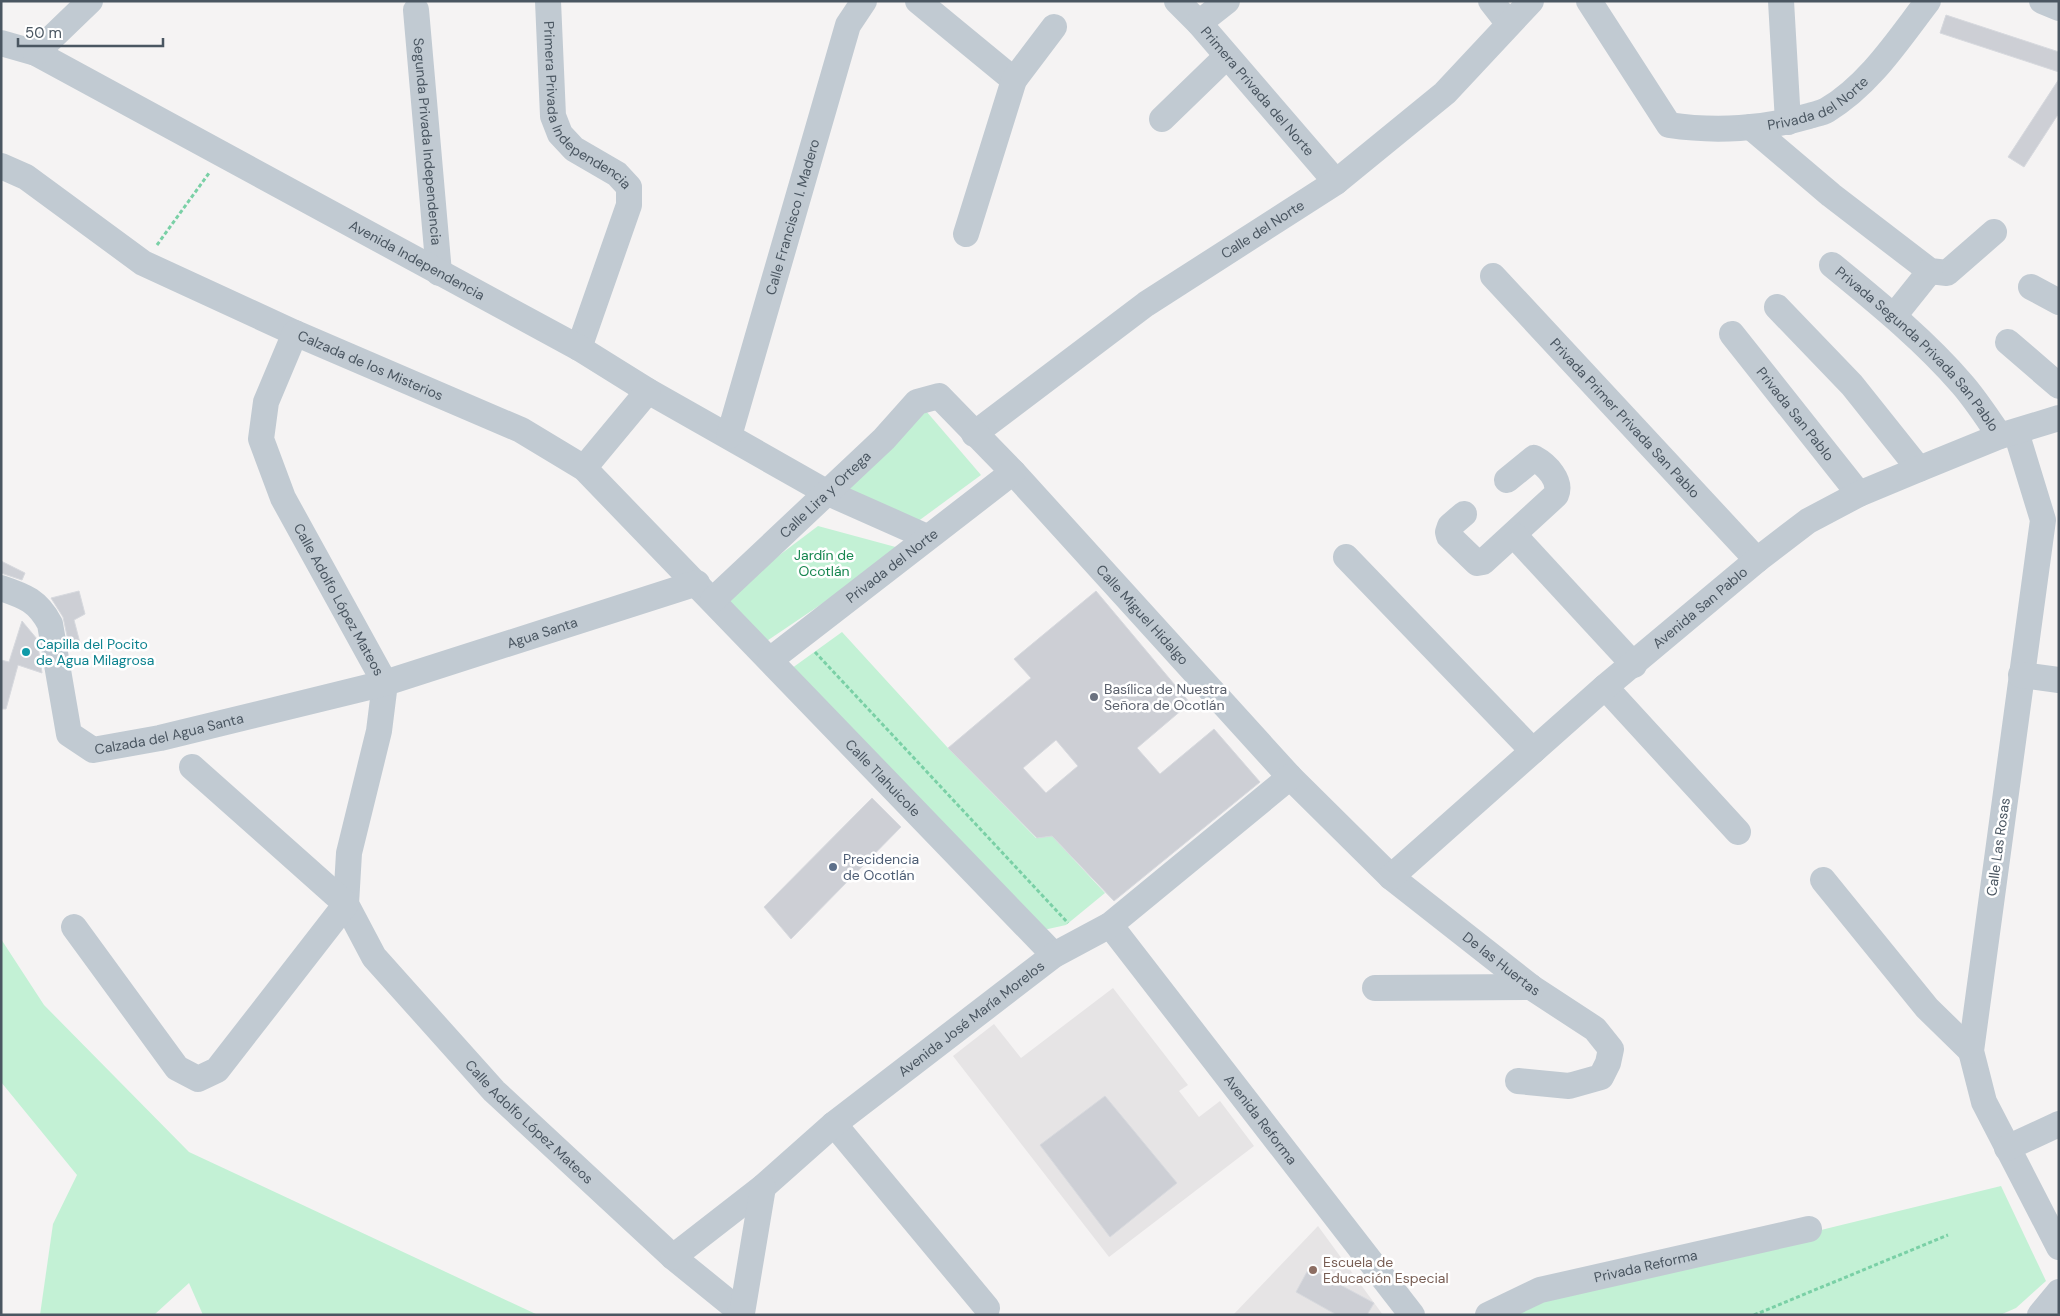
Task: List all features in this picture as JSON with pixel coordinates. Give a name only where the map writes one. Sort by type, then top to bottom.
[{"type":"street","points":[[36,53],[90,1]]},
{"type":"street","name":"Primera Privada Independencia","points":[[548,1],[553,116],[560,134],[574,150],[617,174],[629,187],[630,205],[579,348]]},
{"type":"street","name":"Calle Francisco I. Madero","points":[[729,436],[848,26],[864,1]]},
{"type":"street","points":[[918,1],[1014,80]]},
{"type":"street","name":"Primera Privada del Norte","points":[[1177,1],[1199,23],[1336,182]]},
{"type":"street","points":[[1199,23],[1226,1]]},
{"type":"street","points":[[1491,1],[1510,24]]},
{"type":"street","name":"Calle del Norte","points":[[974,434],[1146,304],[1336,182],[1445,93],[1530,1]]},
{"type":"street","name":"Privada del Norte","points":[[1589,1],[1669,125],[1689,128],[1751,127],[1788,122],[1827,111],[1873,73],[1928,1]]},
{"type":"street","points":[[1781,1],[1788,122]]},
{"type":"street","points":[[2042,1],[2059,8]]},
{"type":"street","name":"Segunda Privada Independencia","points":[[416,10],[439,273]]},
{"type":"street","points":[[966,234],[1014,80],[1054,27]]},
{"type":"street","name":"Avenida Independencia","points":[[1,43],[36,53],[579,348],[648,391],[826,492],[875,511],[927,537]]},
{"type":"street","points":[[1162,119],[1227,56]]},
{"type":"street","points":[[1751,127],[1831,195],[1930,271],[1947,273],[1994,232]]},
{"type":"street","name":"Calzada de los Misterios","points":[[1,166],[26,177],[143,263],[296,333],[521,430],[584,468],[705,592]]},
{"type":"street","name":"Privada Segunda Privada San Pablo","points":[[1832,265],[1894,316],[1962,384],[2008,434]]},
{"type":"street","points":[[1894,316],[1930,271]]},
{"type":"street","name":"Privada Primer Privada San Pablo","points":[[1493,276],[1757,560]]},
{"type":"street","points":[[2031,287],[2059,302]]},
{"type":"street","points":[[1776,307],[1852,385],[1919,469]]},
{"type":"street","name":"Calle Adolfo López Mateos","points":[[296,333],[266,402],[261,439],[283,498],[385,683],[379,731],[349,853],[346,904]]},
{"type":"street","name":"Privada San Pablo","points":[[1732,334],[1859,494]]},
{"type":"street","points":[[2008,342],[2059,386]]},
{"type":"street","points":[[584,468],[648,391]]},
{"type":"street","name":"Calle Miguel Hidalgo","points":[[939,396],[1013,472],[1290,777],[1391,876]]},
{"type":"street","name":"Calle Lira y Ortega","points":[[705,592],[826,492],[884,439],[918,402],[939,396]]},
{"type":"street","name":"Avenida San Pablo","points":[[1391,876],[1605,687],[1634,665],[1757,560],[1808,522],[1859,494],[1919,469],[2008,434],[2059,418]]},
{"type":"street","name":"Calle Las Rosas","points":[[2008,434],[2043,520],[1971,1051],[1984,1102],[2059,1247]]},
{"type":"street","points":[[1464,514],[1450,526],[1449,536],[1477,563],[1483,562],[1556,495],[1559,488],[1558,482],[1534,458],[1507,480]]},
{"type":"street","name":"Privada del Norte","points":[[770,660],[1013,472]]},
{"type":"street","points":[[1514,535],[1634,665]]},
{"type":"street","points":[[1346,557],[1533,751]]},
{"type":"street","name":"Calzada del Agua Santa","points":[[1,588],[26,596],[43,610],[50,624],[69,734],[93,750],[160,738],[385,683]]},
{"type":"street","name":"Agua Santa","points":[[385,683],[705,592]]},
{"type":"street","name":"Calle Tlahuicole","points":[[705,592],[1054,955]]},
{"type":"street","points":[[2021,675],[2059,680]]},
{"type":"street","points":[[1605,687],[1738,832]]},
{"type":"street","name":"Calle Adolfo López Mateos","points":[[192,767],[346,904],[374,956],[494,1091],[674,1257],[740,1314]]},
{"type":"street","name":"Avenida José María Morelos","points":[[674,1257],[763,1187],[834,1124],[1054,955],[1110,925],[1290,777]]},
{"type":"street","name":"De las Huertas","points":[[1391,876],[1532,986],[1594,1029],[1611,1049],[1608,1063],[1601,1077],[1569,1086],[1518,1081]]},
{"type":"street","points":[[1823,880],[1927,1008],[1971,1051]]},
{"type":"street","points":[[74,927],[177,1068],[198,1079],[217,1070],[346,904]]},
{"type":"street","name":"Avenida Reforma","points":[[1110,925],[1412,1315]]},
{"type":"street","points":[[1375,988],[1532,986]]},
{"type":"street","points":[[834,1124],[987,1308]]},
{"type":"street","points":[[2007,1148],[2059,1124]]},
{"type":"street","points":[[740,1314],[763,1187]]},
{"type":"street","name":"Privada Reforma","points":[[1488,1315],[1540,1290],[1808,1229]]},
{"type":"street","points":[[2040,1315],[2059,1292]]},
{"type":"path","points":[[143,263],[222,155]]},
{"type":"path","points":[[799,636],[1084,940]]},
{"type":"path","points":[[1754,1315],[1948,1235]]},
{"type":"shaded area","points":[[1113,988],[1188,1085],[1179,1091],[1199,1117],[1220,1101],[1254,1146],[1109,1257],[953,1056],[994,1024],[1021,1058]]},
{"type":"shaded area","name":"Escuela de Educación Especial","points":[[1318,1226],[1383,1315],[1233,1315]]},
{"type":"green space","points":[[926,411],[981,475],[917,522],[841,487]]},
{"type":"green space","name":"Jardín de Ocotlán","points":[[818,526],[903,549],[761,645],[717,602]]},
{"type":"green space","points":[[842,632],[948,748],[1036,838],[1052,836],[1105,893],[1066,925],[1039,931],[788,671]]},
{"type":"green space","points":[[1,939],[44,1005],[189,1152],[538,1315],[203,1315],[189,1283],[154,1315],[40,1315],[53,1224],[77,1175],[1,1082]]},
{"type":"green space","points":[[2001,1186],[2046,1281],[2016,1308],[2000,1315],[1504,1315],[1539,1299]]},
{"type":"building","points":[[1946,15],[2059,52],[2059,72],[1940,33]]},
{"type":"building","points":[[2059,79],[2059,113],[2024,167],[2008,157]]},
{"type":"building","points":[[1,561],[25,573],[22,580],[1,573]]},
{"type":"building","points":[[79,591],[85,614],[74,620],[80,643],[69,645],[63,617],[51,598]]},
{"type":"building","points":[[1096,591],[1190,703],[1137,748],[1160,774],[1214,729],[1260,782],[1114,901],[1052,836],[1037,838],[948,748],[1031,678],[1014,659]],"holes":[[[1056,740],[1078,766],[1046,793],[1023,768]]]},
{"type":"building","name":"Capilla del Pocito de Agua Milagrosa","points":[[22,621],[37,639],[42,673],[18,665],[6,709],[1,709],[1,660],[9,662]]},
{"type":"building","name":"Precidencia de Ocotlán","points":[[872,798],[901,827],[791,939],[764,907]]},
{"type":"building","points":[[1105,1096],[1177,1183],[1110,1237],[1040,1145]]},
{"type":"building","points":[[1309,1268],[1374,1303],[1367,1315],[1337,1315],[1296,1292]]},
{"type":"place","name":"Capilla del Pocito de Agua Milagrosa","points":[[26,652]]},
{"type":"place","name":"Basílica de Nuestra Señora de Ocotlán","points":[[1094,697]]},
{"type":"place","name":"Precidencia de Ocotlán","points":[[833,867]]},
{"type":"place","name":"Escuela de Educación Especial","points":[[1313,1270]]}]
